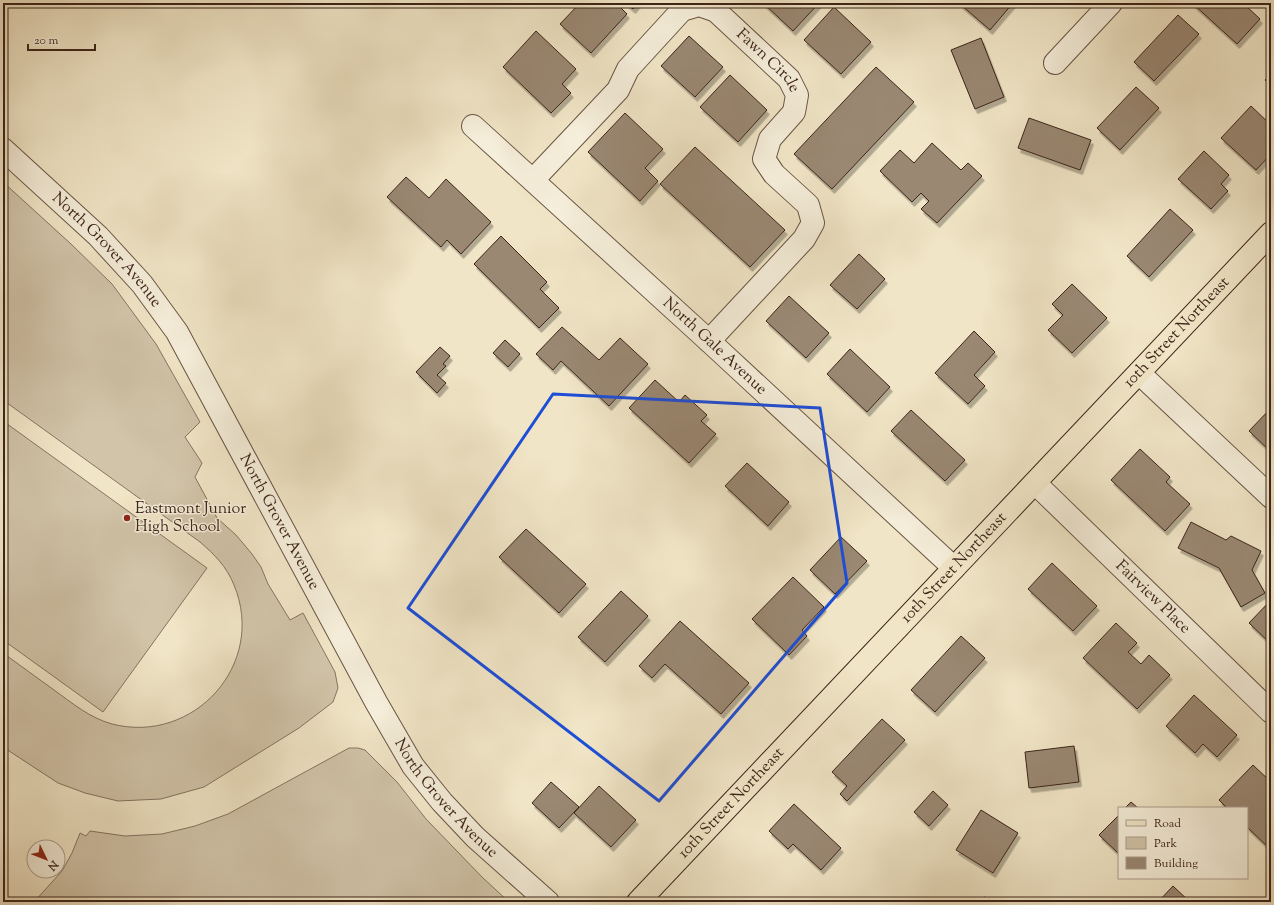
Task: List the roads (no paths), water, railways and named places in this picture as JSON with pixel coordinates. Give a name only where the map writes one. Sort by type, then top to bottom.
[{"type":"main road","name":"10th Street Northeast","points":[[638,902],[1271,233]]},
{"type":"street","points":[[1055,63],[1111,3]]},
{"type":"street","name":"Fawn Circle","points":[[533,180],[618,90],[628,69],[682,10],[700,5],[716,11],[789,79],[796,95],[794,112],[770,139],[764,159],[774,174],[808,205],[813,223],[804,239],[709,341]]},
{"type":"street","name":"North Gale Avenue","points":[[474,126],[954,568]]},
{"type":"street","name":"North Grover Avenue","points":[[3,149],[98,236],[147,290],[177,332],[376,702],[413,766],[442,802],[475,837],[548,902]]},
{"type":"street","points":[[1139,372],[1271,497]]},
{"type":"street","name":"Fairview Place","points":[[1035,483],[1271,712]]},
{"type":"place","name":"Eastmont Junior High School","points":[[127,518]]}]
